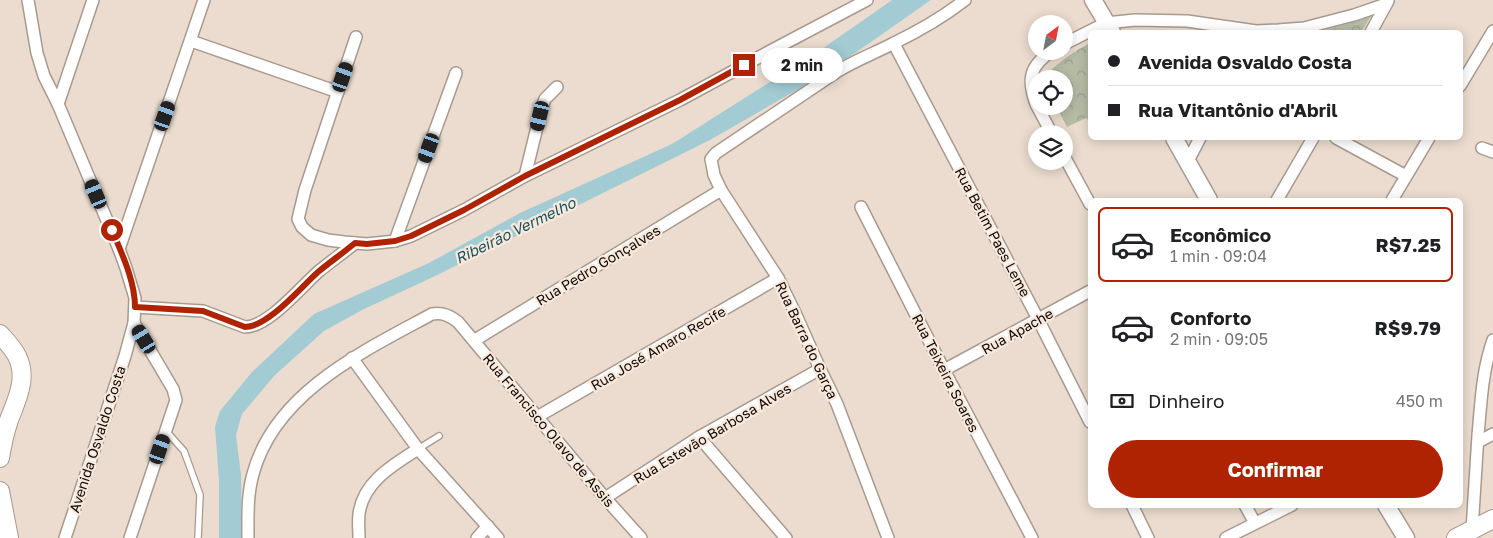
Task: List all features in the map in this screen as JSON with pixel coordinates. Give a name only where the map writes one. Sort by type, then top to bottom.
[{"type":"main road","points":[[0,334],[16,354],[22,371],[21,389],[5,435],[0,458]]},
{"type":"main road","points":[[0,492],[9,538]]},
{"type":"main road","points":[[1456,538],[1493,519]]},
{"type":"street","name":"Avenida Osvaldo Costa","points":[[28,0],[37,53],[44,76],[58,104],[119,249],[135,298],[134,323],[125,356],[65,538]]},
{"type":"street","points":[[58,104],[93,0]]},
{"type":"street","points":[[119,249],[204,0]]},
{"type":"street","points":[[356,37],[303,197],[298,219],[302,227],[311,235],[328,240],[367,244],[395,241],[411,236],[464,210],[525,176],[680,100],[867,0]]},
{"type":"street","points":[[894,44],[944,16],[965,0]]},
{"type":"street","points":[[1093,0],[1109,28],[1135,20],[1187,21],[1243,30]]},
{"type":"street","points":[[1280,30],[1304,28],[1354,15],[1388,2]]},
{"type":"street","points":[[1372,30],[1388,2]]},
{"type":"street","points":[[1463,81],[1493,31]]},
{"type":"street","points":[[1073,41],[1088,35]]},
{"type":"street","points":[[191,40],[338,92]]},
{"type":"street","name":"Rua Barra do Garça","points":[[888,538],[837,404],[796,315],[778,278],[721,190],[714,175],[711,159],[716,153],[838,71],[857,60],[894,44]]},
{"type":"street","name":"Rua Betim Paes Leme","points":[[894,44],[1088,418]]},
{"type":"street","points":[[395,241],[456,73]]},
{"type":"street","points":[[525,176],[542,107],[545,99],[557,87]]},
{"type":"street","points":[[1175,140],[1208,198]]},
{"type":"street","points":[[1188,161],[1199,140]]},
{"type":"street","points":[[1278,198],[1312,140]]},
{"type":"street","points":[[1340,140],[1406,176]]},
{"type":"street","points":[[1393,198],[1429,140]]},
{"type":"street","points":[[1072,170],[1088,200]]},
{"type":"street","name":"Rua Pedro Gonçalves","points":[[474,340],[721,190]]},
{"type":"street","name":"Rua Teixeira Soares","points":[[861,207],[1032,538]]},
{"type":"street","points":[[135,307],[203,311],[245,327],[251,327],[274,314],[318,272],[355,243]]},
{"type":"street","name":"Rua José Amaro Recife","points":[[538,417],[778,278]]},
{"type":"street","name":"Rua Apache","points":[[944,370],[1088,292]]},
{"type":"street","name":"Rua Francisco Olavo de Assis","points":[[352,358],[432,314],[445,314],[458,322],[605,498],[641,538]]},
{"type":"street","points":[[130,538],[176,403],[176,394],[134,323]]},
{"type":"street","points":[[1472,530],[1485,370],[1493,340]]},
{"type":"street","points":[[248,538],[250,486],[253,472],[267,440],[283,416],[296,402],[352,358],[418,449],[498,538]]},
{"type":"street","name":"Rua Estevão Barbosa Alves","points":[[605,498],[698,437],[820,369]]},
{"type":"street","points":[[1478,442],[1493,434]]},
{"type":"street","points":[[698,437],[786,538]]},
{"type":"street","points":[[359,538],[359,515],[367,492],[378,478],[418,449]]},
{"type":"street","points":[[1133,508],[1148,538]]},
{"type":"street","points":[[1247,508],[1255,524]]},
{"type":"street","points":[[1226,538],[1286,508]]},
{"type":"street","points":[[1388,508],[1406,538]]},
{"type":"street","points":[[477,538],[488,526]]},
{"type":"lane","points":[[166,431],[184,451],[200,495],[198,538]]},
{"type":"lane","points":[[418,449],[439,436]]},
{"type":"green space","points":[[1373,13],[1362,30],[1326,30],[1350,23]]},
{"type":"green space","points":[[1088,44],[1088,120],[1086,118],[1071,125],[1066,125],[1061,115],[1073,115],[1073,70],[1051,70],[1064,60],[1073,60],[1073,53]]},
{"type":"water","name":"Ribeirão Vermelho","points":[[892,0],[931,0],[828,72],[710,140],[431,278],[364,309],[324,331],[275,375],[242,414],[236,435],[241,475],[242,538],[219,538],[219,480],[215,427],[220,411],[252,372],[314,314],[429,263],[520,213],[672,144],[819,51]]},
{"type":"route","points":[[112,230],[131,284],[135,298],[135,307],[203,311],[245,327],[251,327],[274,314],[318,272],[355,243],[367,244],[395,241],[411,236],[464,210],[525,176],[680,100],[744,65]]}]
